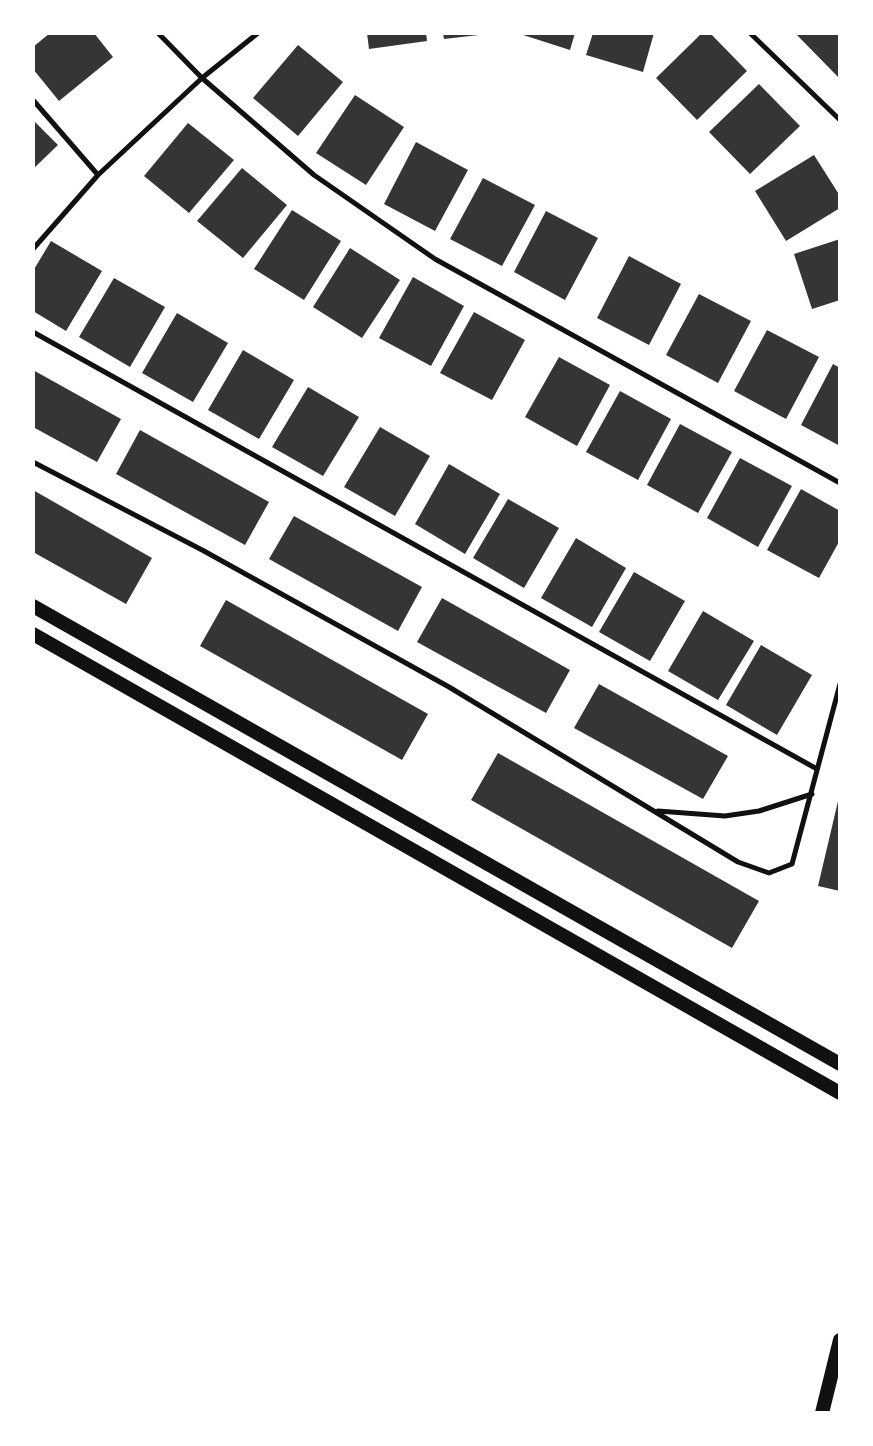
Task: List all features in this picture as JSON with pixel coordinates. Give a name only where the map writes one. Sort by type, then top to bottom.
[{"type":"main road","points":[[33,606],[840,1065]]},
{"type":"main road","points":[[33,634],[840,1093]]},
{"type":"main road","points":[[822,1413],[840,1340]]},
{"type":"lane","points":[[158,33],[202,78],[314,175],[435,259],[840,483]]},
{"type":"lane","points":[[33,249],[98,176],[202,78],[258,33]]},
{"type":"lane","points":[[750,33],[840,120]]},
{"type":"lane","points":[[33,100],[98,176]]},
{"type":"lane","points":[[33,332],[817,769]]},
{"type":"lane","points":[[33,462],[204,551],[449,687],[738,862],[769,873],[792,864],[840,684]]},
{"type":"lane","points":[[654,811],[725,816],[759,811],[812,794]]},
{"type":"building","points":[[50,33],[94,33],[113,57],[59,101],[33,69],[33,47]]},
{"type":"building","points":[[367,33],[426,33],[427,41],[369,49]]},
{"type":"building","points":[[443,33],[479,33],[479,35],[444,39]]},
{"type":"building","points":[[517,33],[575,33],[570,50]]},
{"type":"building","points":[[593,33],[654,33],[643,72],[586,55]]},
{"type":"building","points":[[702,33],[710,33],[747,71],[697,120],[656,78]]},
{"type":"building","points":[[795,33],[840,33],[840,79]]},
{"type":"building","points":[[298,45],[343,82],[298,136],[253,98]]},
{"type":"building","points":[[759,84],[800,126],[750,174],[709,132]]},
{"type":"building","points":[[355,95],[404,127],[366,185],[316,153]]},
{"type":"building","points":[[33,120],[58,145],[33,169]]},
{"type":"building","points":[[188,123],[234,160],[189,213],[144,176]]},
{"type":"building","points":[[416,142],[468,170],[435,231],[384,204]]},
{"type":"building","points":[[814,155],[840,196],[840,208],[786,241],[755,191]]},
{"type":"building","points":[[242,168],[287,205],[243,258],[197,221]]},
{"type":"building","points":[[483,178],[535,205],[502,266],[450,239]]},
{"type":"building","points":[[292,210],[341,241],[304,300],[254,269]]},
{"type":"building","points":[[546,211],[598,238],[565,300],[514,272]]},
{"type":"building","points":[[840,239],[840,300],[812,309],[794,254]]},
{"type":"building","points":[[51,241],[102,271],[66,331],[33,311],[33,271]]},
{"type":"building","points":[[350,248],[400,280],[362,338],[313,307]]},
{"type":"building","points":[[629,256],[681,284],[649,345],[597,318]]},
{"type":"building","points":[[413,277],[464,306],[431,366],[379,338]]},
{"type":"building","points":[[114,278],[165,307],[130,367],[79,337]]},
{"type":"building","points":[[699,294],[751,321],[718,383],[666,355]]},
{"type":"building","points":[[474,312],[525,340],[492,400],[440,373]]},
{"type":"building","points":[[177,313],[228,343],[193,402],[142,373]]},
{"type":"building","points":[[767,330],[819,357],[786,419],[734,391]]},
{"type":"building","points":[[243,350],[294,380],[259,439],[208,410]]},
{"type":"building","points":[[559,357],[610,385],[577,446],[525,417]]},
{"type":"building","points":[[833,364],[840,368],[840,446],[801,425]]},
{"type":"building","points":[[33,370],[121,419],[97,462],[33,427]]},
{"type":"building","points":[[308,387],[359,417],[323,476],[272,447]]},
{"type":"building","points":[[620,391],[671,419],[638,480],[586,452]]},
{"type":"building","points":[[680,424],[732,452],[698,513],[647,485]]},
{"type":"building","points":[[380,427],[430,456],[395,516],[344,487]]},
{"type":"building","points":[[140,430],[269,502],[245,545],[116,474]]},
{"type":"building","points":[[740,458],[792,486],[758,547],[707,518]]},
{"type":"building","points":[[449,464],[500,494],[465,554],[415,524]]},
{"type":"building","points":[[801,489],[840,511],[840,540],[819,578],[767,550]]},
{"type":"building","points":[[33,490],[152,558],[126,604],[33,552]]},
{"type":"building","points":[[508,499],[559,528],[524,588],[473,558]]},
{"type":"building","points":[[294,516],[422,587],[398,631],[269,559]]},
{"type":"building","points":[[576,538],[626,568],[592,627],[541,598]]},
{"type":"building","points":[[634,572],[685,601],[650,661],[599,632]]},
{"type":"building","points":[[442,598],[570,670],[546,713],[417,642]]},
{"type":"building","points":[[226,600],[428,714],[402,760],[200,646]]},
{"type":"building","points":[[703,611],[754,641],[718,700],[668,671]]},
{"type":"building","points":[[761,645],[812,675],[777,735],[726,705]]},
{"type":"building","points":[[599,684],[728,756],[703,799],[574,728]]},
{"type":"building","points":[[498,753],[759,901],[732,948],[471,800]]},
{"type":"building","points":[[840,797],[840,891],[818,886]]}]
